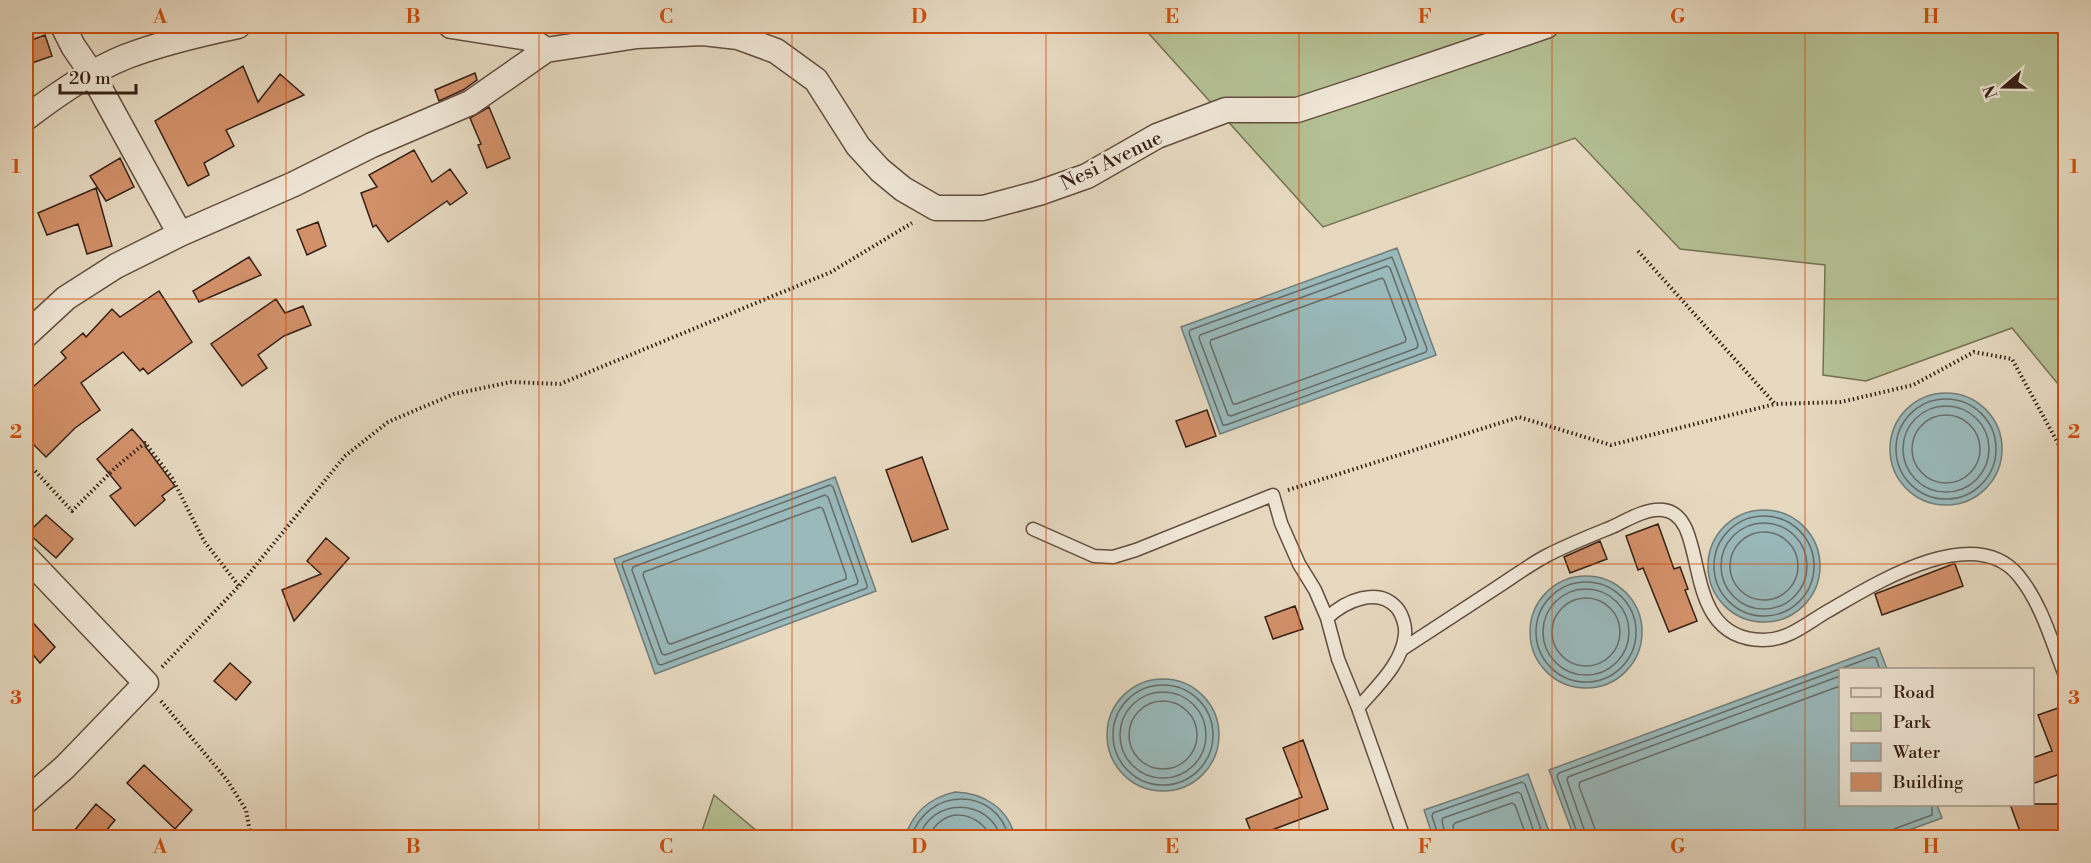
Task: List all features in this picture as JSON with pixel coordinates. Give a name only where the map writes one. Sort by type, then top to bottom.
[{"type":"street","points":[[63,26],[180,234]]},
{"type":"street","points":[[26,118],[92,74],[125,57],[200,30],[238,26]]},
{"type":"street","name":"Nesi Avenue","points":[[451,26],[533,38],[636,31],[703,33],[738,37],[776,51],[816,80],[858,146],[880,170],[903,189],[936,208],[983,208],[1040,193],[1088,176],[1157,136],[1226,110],[1297,110],[1546,26]]},
{"type":"street","points":[[26,335],[66,298],[116,266],[180,234],[294,184],[372,145],[470,103],[533,38]]},
{"type":"street","points":[[26,556],[146,683],[65,767],[26,801]]},
{"type":"lane","points":[[1033,529],[1094,556],[1113,557],[1273,495],[1281,523],[1327,618],[1338,659],[1404,837]]},
{"type":"lane","points":[[1401,650],[1544,557],[1645,512],[1664,510],[1674,512],[1687,528],[1698,579],[1709,606],[1724,627],[1742,637],[1763,640],[1785,638],[1890,575],[1940,558],[1966,554],[1990,557],[2005,564],[2018,574],[2039,608],[2066,678]]},
{"type":"lane","points":[[1327,618],[1347,602],[1377,597],[1390,600],[1401,613],[1406,633],[1401,650],[1392,668],[1358,708]]},
{"type":"path","points":[[251,837],[246,810],[227,780],[146,683],[239,586],[345,456],[388,422],[454,394],[512,382],[560,384],[831,272],[936,208]]},
{"type":"path","points":[[1638,251],[1775,404]]},
{"type":"path","points":[[1273,495],[1519,417],[1611,445],[1775,404],[1840,402],[1912,385],[1974,352],[2012,359],[2066,458]]},
{"type":"path","points":[[26,461],[72,512],[116,467],[145,443],[172,478],[204,541],[239,586]]},
{"type":"green space","points":[[1142,26],[2065,26],[2065,397],[2063,390],[2012,328],[1866,381],[1823,375],[1825,265],[1680,249],[1575,138],[1323,227]]},
{"type":"green space","points":[[714,795],[764,837],[700,837]]},
{"type":"water","points":[[1397,248],[1436,355],[1220,434],[1181,327]]},
{"type":"water","points":[[1946,393],[1967,397],[1986,409],[1998,428],[2002,449],[1998,470],[1986,489],[1967,501],[1946,505],[1925,501],[1906,489],[1894,470],[1890,449],[1894,428],[1906,409],[1925,397]]},
{"type":"water","points":[[835,477],[876,591],[655,674],[614,559]]},
{"type":"water","points":[[1764,510],[1785,514],[1804,526],[1816,545],[1820,566],[1816,587],[1804,606],[1785,618],[1764,622],[1743,618],[1724,606],[1712,587],[1708,566],[1712,545],[1724,526],[1743,514]]},
{"type":"water","points":[[1586,576],[1607,580],[1626,592],[1638,611],[1642,632],[1638,653],[1626,672],[1607,684],[1586,688],[1565,684],[1546,672],[1534,653],[1530,632],[1534,611],[1546,592],[1565,580]]},
{"type":"water","points":[[1879,648],[1887,668],[1839,668],[1839,806],[1937,806],[1942,818],[1890,837],[1574,837],[1549,770]]},
{"type":"water","points":[[1163,679],[1184,683],[1203,695],[1215,714],[1219,735],[1215,756],[1203,775],[1184,787],[1163,791],[1142,787],[1123,775],[1111,756],[1107,735],[1111,714],[1123,695],[1142,683]]},
{"type":"water","points":[[1528,774],[1551,837],[1433,837],[1424,810]]},
{"type":"water","points":[[955,792],[976,795],[1001,810],[1012,827],[1015,837],[905,837],[917,813],[923,807],[937,798]]},
{"type":"building","points":[[45,35],[52,56],[32,63],[26,42]]},
{"type":"building","points":[[243,66],[258,102],[280,74],[304,95],[226,130],[234,146],[204,163],[209,175],[188,186],[155,121]]},
{"type":"building","points":[[475,73],[477,80],[463,90],[439,101],[435,90]]},
{"type":"building","points":[[489,107],[510,158],[487,168],[478,145],[481,144],[470,118]]},
{"type":"building","points":[[414,150],[432,182],[450,169],[467,193],[450,205],[447,201],[388,242],[376,225],[373,227],[361,193],[377,187],[369,175]]},
{"type":"building","points":[[120,158],[134,187],[106,201],[90,176]]},
{"type":"building","points":[[96,188],[112,246],[87,254],[78,224],[47,235],[38,213]]},
{"type":"building","points":[[318,222],[326,246],[307,255],[297,230]]},
{"type":"building","points":[[249,257],[261,275],[199,302],[193,291]]},
{"type":"building","points":[[159,291],[192,342],[148,374],[143,368],[140,371],[123,352],[81,383],[100,410],[75,428],[46,457],[26,437],[26,393],[66,358],[61,352],[83,333],[86,337],[112,309],[120,317]]},
{"type":"building","points":[[276,299],[285,313],[303,306],[311,325],[284,336],[258,355],[267,368],[242,386],[211,344]]},
{"type":"building","points":[[1207,410],[1216,436],[1186,447],[1176,421]]},
{"type":"building","points":[[132,429],[175,486],[162,496],[165,500],[135,526],[110,496],[121,488],[97,459]]},
{"type":"building","points":[[922,457],[948,529],[912,542],[886,470]]},
{"type":"building","points":[[46,515],[73,539],[56,558],[28,533]]},
{"type":"building","points":[[1658,524],[1674,569],[1680,567],[1688,589],[1685,590],[1697,621],[1669,632],[1643,568],[1638,570],[1626,536]]},
{"type":"building","points":[[326,538],[349,558],[294,621],[282,590],[321,574],[307,561]]},
{"type":"building","points":[[1600,541],[1607,559],[1570,573],[1564,557]]},
{"type":"building","points":[[1955,564],[1963,586],[1882,615],[1875,594]]},
{"type":"building","points":[[1295,606],[1303,629],[1273,639],[1265,617]]},
{"type":"building","points":[[26,615],[55,647],[40,663],[26,646]]},
{"type":"building","points":[[230,663],[251,682],[236,700],[214,681]]},
{"type":"building","points":[[2061,707],[2066,720],[2066,783],[2060,774],[2034,783],[2034,757],[2052,751],[2038,715]]},
{"type":"building","points":[[1303,740],[1328,809],[1253,837],[1246,819],[1302,797],[1283,748]]},
{"type":"building","points":[[144,765],[192,810],[175,829],[127,783]]},
{"type":"building","points":[[96,804],[115,820],[101,837],[69,837]]},
{"type":"building","points":[[2066,804],[2066,837],[2022,837],[2011,806]]}]
